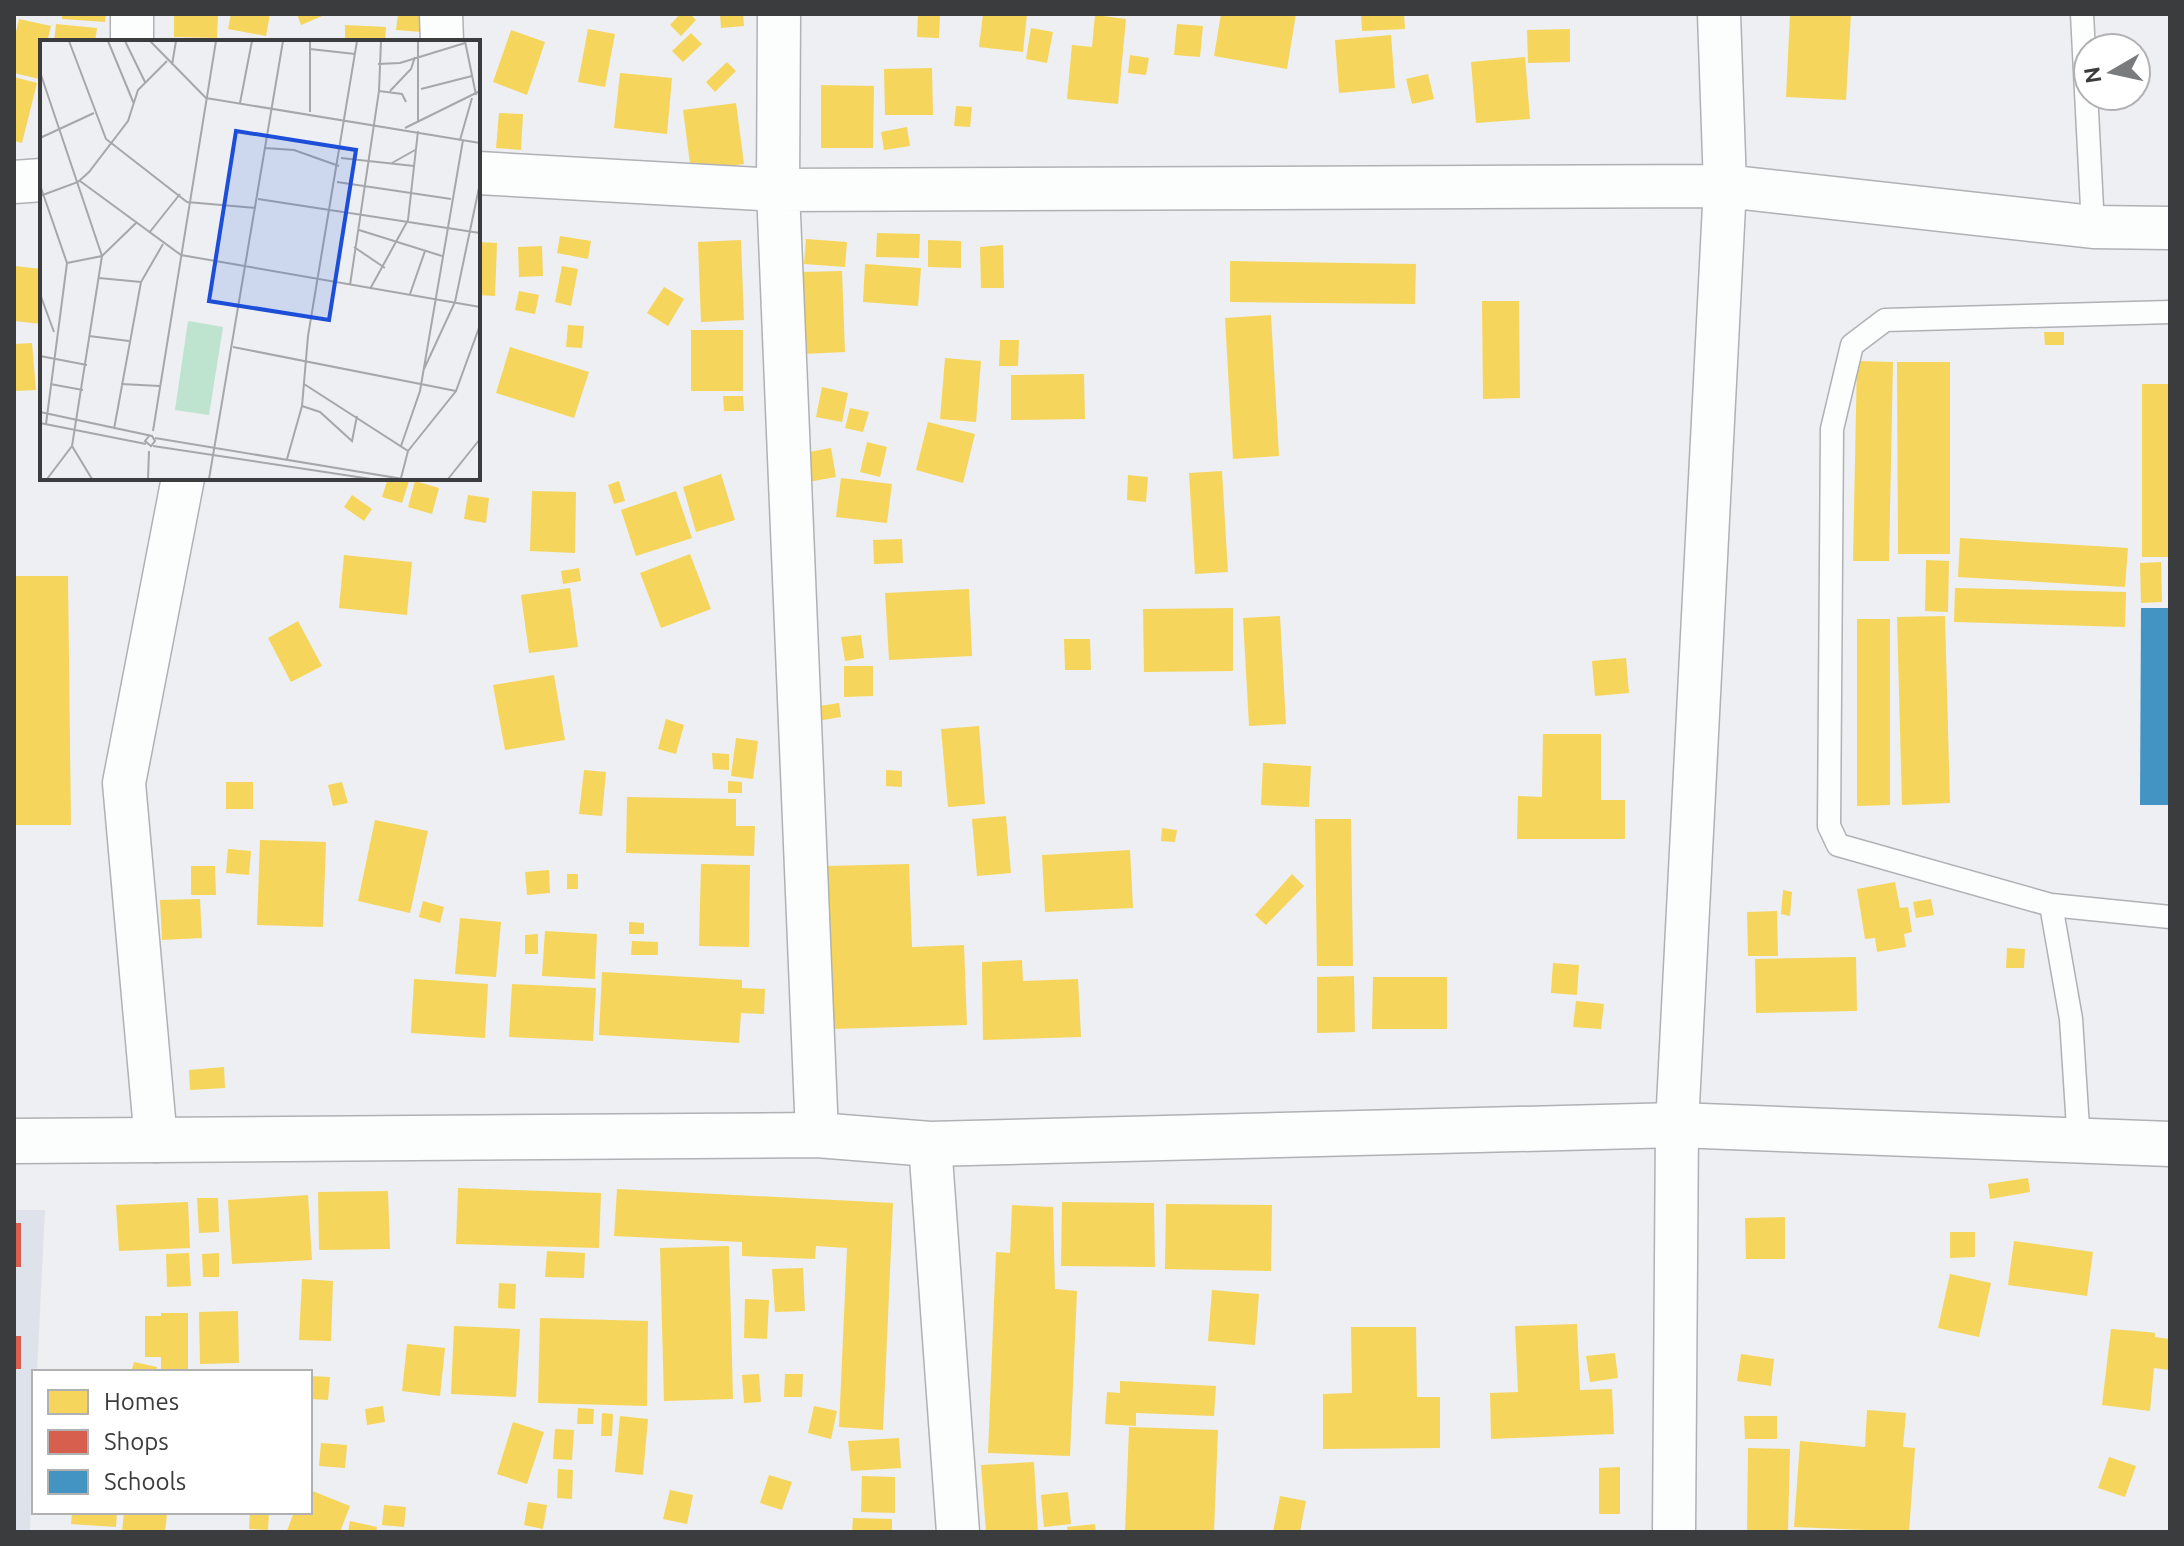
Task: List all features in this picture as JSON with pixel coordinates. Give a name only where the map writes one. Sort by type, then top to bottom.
[{"type":"street","points":[[132,14],[132,40]]},
{"type":"street","points":[[441,14],[442,40]]},
{"type":"street","points":[[779,14],[778,190],[817,1135]]},
{"type":"street","points":[[1674,1532],[1677,1125],[1725,186],[1719,14]]},
{"type":"street","points":[[480,173],[778,190],[1725,186],[2093,227],[2170,228]]},
{"type":"street","points":[[14,182],[40,180]]},
{"type":"street","points":[[156,1141],[124,783],[183,480]]},
{"type":"street","points":[[14,1141],[817,1135],[930,1144],[1677,1125],[2079,1143],[2170,1144]]},
{"type":"street","points":[[930,1144],[958,1532]]},
{"type":"lane","points":[[2082,14],[2093,227]]},
{"type":"lane","points":[[2170,312],[1885,320],[1852,345],[1832,429],[1829,826],[1838,845],[2051,905],[2170,917]]},
{"type":"lane","points":[[2051,905],[2071,1019],[2079,1143]]},
{"type":"shaded area","points":[[14,1210],[45,1210],[37,1370],[32,1370],[30,1532],[14,1532]]},
{"type":"building: Homes","points":[[62,14],[106,14],[105,22],[62,19]]},
{"type":"building: Homes","points":[[174,14],[218,14],[217,38],[174,37]]},
{"type":"building: Homes","points":[[231,14],[270,14],[266,36],[228,29]]},
{"type":"building: Homes","points":[[297,14],[327,14],[301,25]]},
{"type":"building: Homes","points":[[398,14],[424,14],[422,32],[396,30]]},
{"type":"building: Homes","points":[[680,14],[690,14],[696,20],[681,36],[670,25]]},
{"type":"building: Homes","points":[[720,14],[743,14],[744,26],[721,28]]},
{"type":"building: Homes","points":[[983,14],[1027,14],[1023,52],[979,47]]},
{"type":"building: Homes","points":[[1221,14],[1296,14],[1287,69],[1214,56]]},
{"type":"building: Homes","points":[[1361,14],[1404,14],[1405,29],[1362,31]]},
{"type":"building: Homes","points":[[1790,14],[1851,14],[1846,100],[1786,97]]},
{"type":"building: Homes","points":[[918,15],[940,15],[939,38],[917,37]]},
{"type":"building: Homes","points":[[1095,15],[1126,19],[1118,104],[1067,99],[1072,45],[1092,47]]},
{"type":"building: Homes","points":[[19,19],[51,26],[48,40],[40,40],[39,79],[14,73],[14,40]]},
{"type":"building: Homes","points":[[56,24],[97,28],[95,40],[54,40]]},
{"type":"building: Homes","points":[[1177,24],[1203,26],[1200,57],[1174,55]]},
{"type":"building: Homes","points":[[345,25],[386,27],[385,40],[345,40]]},
{"type":"building: Homes","points":[[1031,28],[1053,32],[1047,63],[1026,59]]},
{"type":"building: Homes","points":[[588,29],[615,34],[605,87],[578,82]]},
{"type":"building: Homes","points":[[1570,29],[1570,62],[1528,63],[1527,30]]},
{"type":"building: Homes","points":[[511,30],[545,42],[527,95],[493,82]]},
{"type":"building: Homes","points":[[691,33],[702,44],[683,62],[672,51]]},
{"type":"building: Homes","points":[[1391,35],[1395,88],[1339,93],[1335,40]]},
{"type":"building: Homes","points":[[1130,55],[1149,58],[1146,75],[1128,73]]},
{"type":"building: Homes","points":[[1525,57],[1530,119],[1476,123],[1471,62]]},
{"type":"building: Homes","points":[[727,62],[736,71],[715,92],[706,82]]},
{"type":"building: Homes","points":[[932,68],[933,115],[885,115],[884,69]]},
{"type":"building: Homes","points":[[620,73],[672,78],[667,134],[614,128]]},
{"type":"building: Homes","points":[[1428,74],[1434,99],[1412,104],[1406,79]]},
{"type":"building: Homes","points":[[14,77],[37,83],[22,143],[14,141]]},
{"type":"building: Homes","points":[[821,85],[874,86],[873,148],[821,148]]},
{"type":"building: Homes","points":[[736,103],[744,164],[691,171],[683,110]]},
{"type":"building: Homes","points":[[956,106],[972,107],[970,127],[954,126]]},
{"type":"building: Homes","points":[[499,113],[523,114],[521,150],[496,148]]},
{"type":"building: Homes","points":[[907,127],[910,146],[884,150],[881,132]]},
{"type":"building: Homes","points":[[877,233],[920,234],[919,258],[876,257]]},
{"type":"building: Homes","points":[[560,236],[591,241],[588,259],[557,253]]},
{"type":"building: Homes","points":[[806,239],[847,242],[845,267],[804,264]]},
{"type":"building: Homes","points":[[741,240],[744,320],[701,322],[698,242]]},
{"type":"building: Homes","points":[[928,240],[961,241],[961,268],[928,267]]},
{"type":"building: Homes","points":[[480,242],[497,243],[495,296],[480,295]]},
{"type":"building: Homes","points":[[1003,245],[1004,288],[981,288],[980,247]]},
{"type":"building: Homes","points":[[542,246],[543,276],[519,277],[518,247]]},
{"type":"building: Homes","points":[[1230,261],[1416,264],[1415,304],[1230,302]]},
{"type":"building: Homes","points":[[865,264],[921,268],[918,306],[863,302]]},
{"type":"building: Homes","points":[[14,266],[40,269],[40,324],[14,321]]},
{"type":"building: Homes","points":[[562,266],[578,269],[571,306],[555,302]]},
{"type":"building: Homes","points":[[842,271],[845,352],[803,354],[800,272]]},
{"type":"building: Homes","points":[[664,287],[684,299],[668,326],[647,313]]},
{"type":"building: Homes","points":[[519,291],[539,295],[535,314],[515,310]]},
{"type":"building: Homes","points":[[1482,301],[1519,301],[1520,398],[1483,399]]},
{"type":"building: Homes","points":[[1271,315],[1279,456],[1233,459],[1225,318]]},
{"type":"building: Homes","points":[[568,325],[584,326],[582,348],[566,347]]},
{"type":"building: Homes","points":[[691,330],[743,330],[743,391],[691,391]]},
{"type":"building: Homes","points":[[2044,332],[2064,332],[2064,345],[2045,345]]},
{"type":"building: Homes","points":[[1000,340],[1019,340],[1018,366],[999,366]]},
{"type":"building: Homes","points":[[32,343],[36,390],[14,391],[14,344]]},
{"type":"building: Homes","points":[[510,347],[589,372],[574,418],[496,393]]},
{"type":"building: Homes","points":[[945,358],[981,361],[976,422],[940,419]]},
{"type":"building: Homes","points":[[1857,361],[1893,362],[1889,561],[1853,561]]},
{"type":"building: Homes","points":[[1897,362],[1950,362],[1950,554],[1898,554]]},
{"type":"building: Homes","points":[[1084,374],[1085,419],[1011,420],[1011,375]]},
{"type":"building: Homes","points":[[2142,384],[2170,384],[2170,557],[2142,557]]},
{"type":"building: Homes","points":[[822,387],[848,393],[842,422],[816,417]]},
{"type":"building: Homes","points":[[723,396],[743,396],[744,411],[724,411]]},
{"type":"building: Homes","points":[[850,408],[869,412],[863,432],[845,428]]},
{"type":"building: Homes","points":[[928,422],[975,434],[963,483],[916,470]]},
{"type":"building: Homes","points":[[867,442],[887,447],[880,477],[860,472]]},
{"type":"building: Homes","points":[[831,448],[836,477],[808,482],[803,453]]},
{"type":"building: Homes","points":[[1222,471],[1228,572],[1195,574],[1189,473]]},
{"type":"building: Homes","points":[[721,474],[735,520],[696,532],[683,487]]},
{"type":"building: Homes","points":[[1128,475],[1148,477],[1146,502],[1127,500]]},
{"type":"building: Homes","points":[[841,478],[892,484],[887,523],[836,517]]},
{"type":"building: Homes","points":[[387,480],[409,480],[402,503],[382,497]]},
{"type":"building: Homes","points":[[415,481],[439,488],[432,514],[408,507]]},
{"type":"building: Homes","points":[[619,481],[625,501],[614,504],[608,485]]},
{"type":"building: Homes","points":[[532,491],[576,492],[575,553],[530,551]]},
{"type":"building: Homes","points":[[676,491],[692,538],[636,556],[621,510]]},
{"type":"building: Homes","points":[[352,495],[372,509],[364,521],[344,507]]},
{"type":"building: Homes","points":[[468,495],[489,498],[486,523],[464,519]]},
{"type":"building: Homes","points":[[1960,538],[2128,548],[2125,587],[1958,577]]},
{"type":"building: Homes","points":[[902,539],[903,563],[874,564],[873,540]]},
{"type":"building: Homes","points":[[690,554],[711,609],[661,628],[640,573]]},
{"type":"building: Homes","points":[[344,555],[412,562],[407,615],[339,608]]},
{"type":"building: Homes","points":[[1926,560],[1949,561],[1948,612],[1925,611]]},
{"type":"building: Homes","points":[[2161,562],[2162,602],[2141,603],[2140,563]]},
{"type":"building: Homes","points":[[579,568],[581,581],[563,584],[561,571]]},
{"type":"building: Homes","points":[[14,576],[68,576],[71,825],[14,825]]},
{"type":"building: Homes","points":[[570,588],[578,647],[529,653],[521,595]]},
{"type":"building: Homes","points":[[1955,588],[2126,592],[2125,627],[1954,622]]},
{"type":"building: Homes","points":[[969,589],[972,656],[889,660],[885,593]]},
{"type":"building: Homes","points":[[1233,608],[1233,671],[1144,672],[1143,609]]},
{"type":"building: Homes","points":[[1280,616],[1286,724],[1249,726],[1243,618]]},
{"type":"building: Homes","points":[[1945,616],[1950,803],[1902,805],[1897,617]]},
{"type":"building: Homes","points":[[1857,619],[1890,619],[1890,805],[1857,806]]},
{"type":"building: Homes","points":[[298,621],[322,666],[291,682],[268,638]]},
{"type":"building: Homes","points":[[861,635],[864,658],[845,661],[841,637]]},
{"type":"building: Homes","points":[[1064,639],[1090,639],[1091,670],[1065,670]]},
{"type":"building: Homes","points":[[1626,658],[1629,693],[1595,696],[1592,661]]},
{"type":"building: Homes","points":[[844,666],[873,666],[873,696],[844,697]]},
{"type":"building: Homes","points":[[554,675],[565,740],[505,750],[493,685]]},
{"type":"building: Homes","points":[[839,703],[841,717],[817,721],[814,707]]},
{"type":"building: Homes","points":[[666,719],[684,725],[676,754],[658,749]]},
{"type":"building: Homes","points":[[979,726],[985,804],[948,807],[941,729]]},
{"type":"building: Homes","points":[[1543,734],[1601,734],[1601,800],[1625,800],[1625,839],[1517,839],[1518,796],[1542,797]]},
{"type":"building: Homes","points":[[736,738],[758,741],[753,779],[731,776]]},
{"type":"building: Homes","points":[[712,753],[729,754],[729,770],[713,769]]},
{"type":"building: Homes","points":[[1263,763],[1311,766],[1309,807],[1261,805]]},
{"type":"building: Homes","points":[[584,770],[606,772],[602,816],[579,814]]},
{"type":"building: Homes","points":[[886,770],[902,771],[902,787],[886,786]]},
{"type":"building: Homes","points":[[728,781],[742,782],[742,793],[728,793]]},
{"type":"building: Homes","points":[[226,782],[253,782],[253,809],[226,809]]},
{"type":"building: Homes","points":[[342,782],[348,803],[333,806],[328,785]]},
{"type":"building: Homes","points":[[627,797],[736,799],[736,826],[755,826],[754,856],[626,853]]},
{"type":"building: Homes","points":[[1006,816],[1011,873],[977,876],[972,819]]},
{"type":"building: Homes","points":[[1315,819],[1351,819],[1353,966],[1317,966]]},
{"type":"building: Homes","points":[[375,820],[428,831],[410,913],[358,901]]},
{"type":"building: Homes","points":[[1162,828],[1177,830],[1175,842],[1161,841]]},
{"type":"building: Homes","points":[[260,840],[326,842],[323,927],[257,925]]},
{"type":"building: Homes","points":[[228,849],[251,851],[249,875],[226,873]]},
{"type":"building: Homes","points":[[1130,850],[1133,908],[1045,912],[1042,855]]},
{"type":"building: Homes","points":[[701,864],[750,865],[749,947],[699,946]]},
{"type":"building: Homes","points":[[909,864],[912,947],[964,945],[967,1025],[833,1029],[826,866]]},
{"type":"building: Homes","points":[[191,866],[215,866],[216,895],[191,895]]},
{"type":"building: Homes","points":[[549,870],[550,893],[527,895],[525,872]]},
{"type":"building: Homes","points":[[567,874],[578,874],[578,889],[567,889]]},
{"type":"building: Homes","points":[[1292,874],[1304,886],[1266,925],[1255,915]]},
{"type":"building: Homes","points":[[1895,882],[1900,908],[1908,907],[1912,932],[1904,934],[1906,947],[1877,952],[1875,938],[1865,939],[1857,889]]},
{"type":"building: Homes","points":[[1783,890],[1792,892],[1790,916],[1781,914]]},
{"type":"building: Homes","points":[[200,899],[202,938],[162,940],[160,900]]},
{"type":"building: Homes","points":[[1931,899],[1934,915],[1916,918],[1913,902]]},
{"type":"building: Homes","points":[[423,901],[444,907],[440,923],[419,917]]},
{"type":"building: Homes","points":[[1777,911],[1778,956],[1748,956],[1747,912]]},
{"type":"building: Homes","points":[[460,918],[501,922],[496,977],[455,974]]},
{"type":"building: Homes","points":[[629,922],[644,923],[644,934],[629,934]]},
{"type":"building: Homes","points":[[545,931],[597,934],[595,979],[542,976]]},
{"type":"building: Homes","points":[[538,934],[538,954],[525,954],[525,935]]},
{"type":"building: Homes","points":[[632,941],[658,942],[658,955],[631,955]]},
{"type":"building: Homes","points":[[2007,948],[2025,949],[2024,968],[2006,968]]},
{"type":"building: Homes","points":[[1856,957],[1857,1011],[1756,1013],[1755,959]]},
{"type":"building: Homes","points":[[1022,960],[1023,981],[1078,979],[1081,1037],[983,1040],[982,962]]},
{"type":"building: Homes","points":[[1553,963],[1579,965],[1577,995],[1551,993]]},
{"type":"building: Homes","points":[[602,972],[742,980],[742,988],[765,989],[764,1014],[741,1013],[739,1043],[599,1035]]},
{"type":"building: Homes","points":[[1354,976],[1355,1032],[1317,1033],[1317,977]]},
{"type":"building: Homes","points":[[1373,977],[1447,977],[1447,1029],[1372,1029]]},
{"type":"building: Homes","points":[[414,979],[488,984],[485,1038],[411,1033]]},
{"type":"building: Homes","points":[[512,984],[596,988],[593,1041],[509,1037]]},
{"type":"building: Homes","points":[[1576,1001],[1604,1004],[1601,1029],[1573,1027]]},
{"type":"building: Homes","points":[[224,1067],[225,1088],[190,1090],[189,1070]]},
{"type":"building: Homes","points":[[2028,1178],[2030,1192],[1990,1199],[1988,1184]]},
{"type":"building: Homes","points":[[458,1188],[601,1193],[599,1248],[456,1244]]},
{"type":"building: Homes","points":[[617,1189],[893,1203],[883,1430],[839,1427],[847,1248],[816,1246],[815,1259],[742,1256],[742,1242],[614,1236]]},
{"type":"building: Homes","points":[[388,1191],[390,1249],[319,1250],[318,1192]]},
{"type":"building: Homes","points":[[308,1195],[312,1260],[232,1264],[228,1200]]},
{"type":"building: Homes","points":[[197,1198],[218,1198],[219,1232],[199,1233]]},
{"type":"building: Homes","points":[[188,1202],[190,1248],[119,1251],[116,1205]]},
{"type":"building: Homes","points":[[1062,1202],[1154,1203],[1155,1267],[1061,1266]]},
{"type":"building: Homes","points":[[1166,1204],[1272,1205],[1271,1271],[1165,1269]]},
{"type":"building: Homes","points":[[1012,1205],[1053,1207],[1055,1289],[1077,1291],[1070,1456],[988,1453],[996,1252],[1010,1253]]},
{"type":"building: Homes","points":[[1785,1217],[1785,1259],[1746,1259],[1745,1218]]},
{"type":"building: Homes","points":[[1950,1232],[1975,1232],[1975,1257],[1950,1258]]},
{"type":"building: Homes","points":[[2014,1241],[2093,1252],[2087,1296],[2008,1285]]},
{"type":"building: Homes","points":[[729,1246],[733,1399],[664,1401],[660,1248]]},
{"type":"building: Homes","points":[[547,1251],[585,1253],[584,1278],[545,1277]]},
{"type":"building: Homes","points":[[189,1253],[191,1286],[167,1287],[166,1254]]},
{"type":"building: Homes","points":[[219,1253],[219,1277],[203,1277],[202,1254]]},
{"type":"building: Homes","points":[[803,1268],[805,1311],[775,1312],[772,1269]]},
{"type":"building: Homes","points":[[1950,1274],[1991,1283],[1979,1337],[1938,1328]]},
{"type":"building: Homes","points":[[302,1279],[333,1281],[331,1341],[299,1340]]},
{"type":"building: Homes","points":[[499,1283],[516,1284],[515,1309],[498,1308]]},
{"type":"building: Homes","points":[[1212,1290],[1259,1294],[1255,1345],[1208,1341]]},
{"type":"building: Homes","points":[[745,1299],[769,1300],[767,1339],[744,1338]]},
{"type":"building: Homes","points":[[238,1311],[239,1363],[200,1364],[199,1312]]},
{"type":"building: Homes","points":[[161,1313],[188,1313],[188,1370],[161,1370],[161,1357],[145,1357],[145,1316],[161,1316]]},
{"type":"building: Homes","points":[[540,1318],[648,1321],[647,1406],[538,1403]]},
{"type":"building: Homes","points":[[1577,1324],[1580,1390],[1612,1389],[1614,1434],[1491,1439],[1490,1393],[1518,1392],[1515,1326]]},
{"type":"building: Homes","points":[[454,1326],[520,1329],[516,1397],[451,1394]]},
{"type":"building: Homes","points":[[1351,1327],[1416,1327],[1417,1397],[1440,1397],[1440,1448],[1323,1449],[1323,1394],[1352,1393]]},
{"type":"building: Homes","points":[[2111,1329],[2155,1333],[2155,1337],[2170,1339],[2170,1370],[2154,1368],[2150,1411],[2102,1405]]},
{"type":"building: Homes","points":[[407,1344],[445,1348],[440,1396],[402,1391]]},
{"type":"building: Homes","points":[[1615,1353],[1618,1378],[1590,1382],[1586,1356]]},
{"type":"building: Homes","points":[[1741,1354],[1774,1359],[1771,1386],[1737,1381]]},
{"type":"building: Homes","points":[[134,1362],[157,1367],[156,1370],[132,1370]]},
{"type":"building: Homes","points":[[759,1374],[761,1402],[744,1403],[742,1375]]},
{"type":"building: Homes","points":[[785,1374],[803,1374],[802,1397],[784,1397]]},
{"type":"building: Homes","points":[[312,1376],[330,1377],[328,1400],[312,1399]]},
{"type":"building: Homes","points":[[1120,1381],[1216,1386],[1214,1416],[1136,1413],[1136,1426],[1105,1424],[1107,1392],[1120,1393]]},
{"type":"building: Homes","points":[[383,1406],[385,1422],[367,1425],[365,1409]]},
{"type":"building: Homes","points":[[814,1406],[837,1411],[831,1439],[808,1433]]},
{"type":"building: Homes","points":[[578,1408],[594,1409],[593,1424],[577,1424]]},
{"type":"building: Homes","points":[[1867,1410],[1906,1413],[1903,1447],[1915,1448],[1909,1532],[1794,1527],[1800,1441],[1865,1447]]},
{"type":"building: Homes","points":[[602,1413],[613,1414],[612,1436],[601,1436]]},
{"type":"building: Homes","points":[[620,1416],[648,1419],[643,1475],[615,1472]]},
{"type":"building: Homes","points":[[1744,1416],[1777,1416],[1777,1439],[1745,1439]]},
{"type":"building: Homes","points":[[513,1422],[544,1432],[527,1484],[497,1474]]},
{"type":"building: Homes","points":[[1129,1427],[1218,1430],[1214,1532],[1125,1532]]},
{"type":"building: Homes","points":[[555,1429],[574,1430],[572,1460],[553,1459]]},
{"type":"building: Homes","points":[[899,1438],[901,1468],[851,1471],[848,1441]]},
{"type":"building: Homes","points":[[321,1443],[347,1445],[345,1468],[319,1466]]},
{"type":"building: Homes","points":[[1748,1448],[1790,1449],[1788,1532],[1747,1532]]},
{"type":"building: Homes","points":[[2109,1457],[2136,1466],[2125,1497],[2098,1488]]},
{"type":"building: Homes","points":[[1034,1462],[1038,1532],[986,1532],[981,1465]]},
{"type":"building: Homes","points":[[1620,1467],[1620,1514],[1599,1514],[1599,1468]]},
{"type":"building: Homes","points":[[558,1469],[573,1470],[572,1499],[557,1498]]},
{"type":"building: Homes","points":[[769,1475],[792,1482],[782,1510],[760,1503]]},
{"type":"building: Homes","points":[[862,1476],[895,1477],[895,1513],[861,1512]]},
{"type":"building: Homes","points":[[670,1490],[693,1495],[687,1524],[663,1519]]},
{"type":"building: Homes","points":[[312,1491],[350,1506],[340,1532],[287,1531],[293,1514],[312,1514]]},
{"type":"building: Homes","points":[[1068,1492],[1071,1524],[1044,1527],[1041,1495]]},
{"type":"building: Homes","points":[[1280,1496],[1306,1501],[1300,1532],[1273,1532]]},
{"type":"building: Homes","points":[[528,1502],[547,1505],[543,1529],[524,1525]]},
{"type":"building: Homes","points":[[384,1505],[406,1507],[404,1527],[382,1525]]},
{"type":"building: Homes","points":[[72,1514],[117,1514],[116,1527],[71,1524]]},
{"type":"building: Homes","points":[[124,1514],[167,1514],[165,1532],[122,1532]]},
{"type":"building: Homes","points":[[250,1514],[269,1514],[268,1530],[249,1529]]},
{"type":"building: Homes","points":[[853,1518],[892,1519],[892,1532],[852,1532]]},
{"type":"building: Homes","points":[[350,1521],[377,1527],[376,1532],[348,1532]]},
{"type":"building: Homes","points":[[1095,1524],[1096,1532],[1068,1532],[1067,1527]]},
{"type":"building: Shops","points":[[14,1223],[21,1223],[21,1267],[14,1267]]},
{"type":"building: Shops","points":[[14,1336],[21,1336],[21,1369],[14,1369]]},
{"type":"building: Schools","points":[[2141,608],[2170,608],[2170,805],[2140,805]]}]
